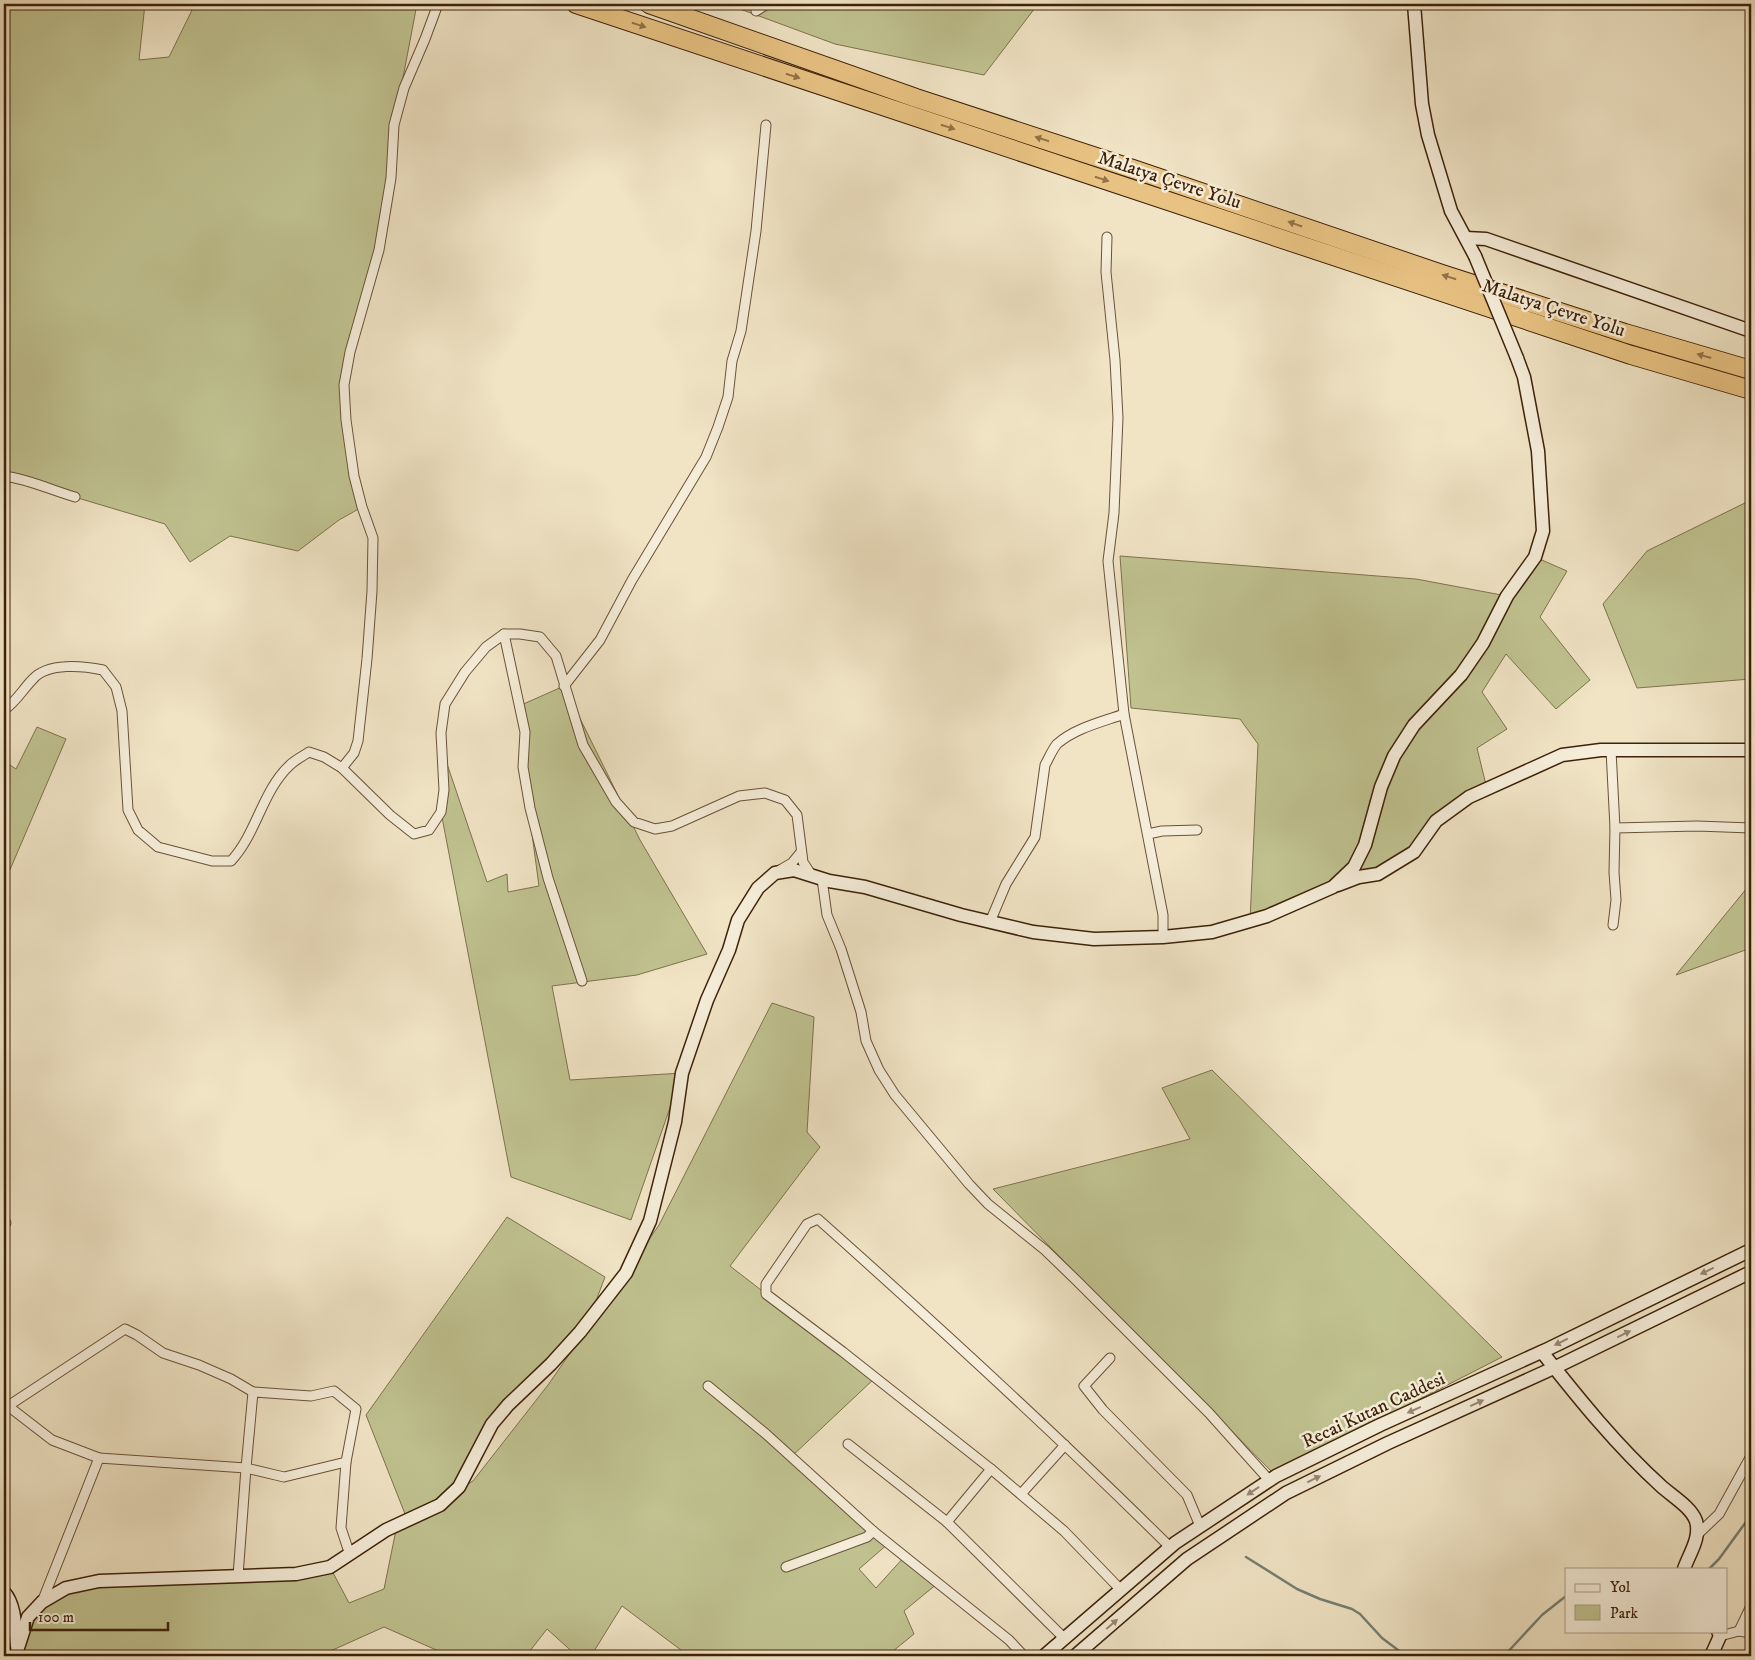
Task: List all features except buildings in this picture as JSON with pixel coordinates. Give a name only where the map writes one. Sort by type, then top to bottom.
[{"type":"highway","name":"Malatya Çevre Yolu","points":[[576,4],[1613,349],[1751,390]]},
{"type":"highway","name":"Malatya Çevre Yolu","points":[[649,4],[916,98],[1136,170],[1442,274],[1625,334],[1751,370]]},
{"type":"street","points":[[342,768],[354,753],[358,741],[367,659],[372,591],[373,538],[362,508],[354,476],[346,420],[344,385],[350,352],[379,250],[392,178],[394,125],[404,88],[438,4]]},
{"type":"street","points":[[756,11],[767,4]]},
{"type":"street","points":[[1333,887],[1354,867],[1365,845],[1381,787],[1394,756],[1414,725],[1461,675],[1483,643],[1507,596],[1535,557],[1543,531],[1538,451],[1524,377],[1475,256],[1452,210],[1428,135],[1422,104],[1414,4]]},
{"type":"street","points":[[564,686],[600,640],[632,580],[706,457],[718,427],[728,397],[732,361],[741,330],[756,231],[766,125]]},
{"type":"street","points":[[1107,238],[1106,272],[1116,360],[1118,418],[1114,513],[1108,561],[1124,714],[1163,915],[1163,937]]},
{"type":"street","points":[[1466,238],[1486,239],[1751,331]]},
{"type":"street","points":[[4,476],[21,478],[75,497]]},
{"type":"street","points":[[504,634],[525,732],[523,767],[530,808],[548,878],[582,981]]},
{"type":"street","points":[[4,710],[10,706],[34,676],[52,669],[82,666],[104,670],[116,687],[122,711],[128,810],[138,830],[158,847],[212,861],[231,861],[241,850],[273,787],[290,764],[309,752],[324,757],[342,768],[390,815],[414,834],[429,830],[441,812],[444,790],[441,733],[445,704],[464,672],[486,647],[504,634],[540,637],[556,656],[583,745],[616,802],[634,822],[655,829],[672,826],[739,796],[764,793],[786,800],[797,815],[803,862],[817,877],[827,915],[841,949],[861,1012],[866,1041],[879,1070],[895,1095],[975,1191],[1010,1224],[1045,1250],[1077,1281],[1208,1413],[1269,1480]]},
{"type":"street","points":[[990,922],[1006,884],[1035,837],[1046,765],[1050,754],[1057,745],[1081,729],[1124,714]]},
{"type":"street","points":[[1611,750],[1616,900],[1613,925]]},
{"type":"street","points":[[775,873],[794,870],[1033,932],[1094,939],[1163,937],[1212,932],[1267,916],[1359,877],[1378,874],[1414,852],[1436,821],[1469,797],[1562,755],[1611,750],[1751,750]]},
{"type":"street","points":[[1615,828],[1697,826],[1751,828]]},
{"type":"street","points":[[1148,834],[1162,831],[1197,830]]},
{"type":"street","points":[[18,1654],[28,1617],[42,1602],[66,1588],[99,1581],[296,1574],[330,1567],[386,1530],[440,1505],[459,1487],[492,1424],[508,1405],[551,1364],[580,1332],[626,1273],[650,1220],[675,1122],[682,1073],[707,1000],[729,950],[738,920],[758,888],[775,873],[792,863],[801,852]]},
{"type":"street","points":[[1121,1590],[1064,1532],[991,1469],[766,1294],[766,1284],[807,1224],[818,1219],[974,1359],[1170,1547]]},
{"type":"street","name":"Recai Kutan Caddesi","points":[[1044,1656],[1170,1547],[1269,1480],[1380,1425],[1542,1352],[1751,1250]]},
{"type":"street","name":"Recai Kutan Caddesi","points":[[1075,1656],[1188,1558],[1286,1493],[1388,1443],[1554,1368],[1751,1272]]},
{"type":"street","points":[[346,1462],[284,1477],[246,1468],[99,1458],[52,1440],[5,1405],[125,1330],[137,1335],[163,1354],[199,1365],[231,1379],[253,1392],[311,1396],[334,1391],[356,1409],[346,1462],[341,1528],[350,1554]]},
{"type":"street","points":[[1542,1352],[1604,1428],[1696,1520],[1694,1546],[1684,1568]]},
{"type":"street","points":[[1110,1358],[1084,1386],[1104,1410],[1187,1495],[1200,1526]]},
{"type":"street","points":[[708,1386],[766,1434],[873,1531],[1009,1640],[1024,1656]]},
{"type":"street","points":[[238,1576],[253,1392]]},
{"type":"street","points":[[848,1444],[947,1522],[1065,1638]]},
{"type":"street","points":[[1020,1494],[1065,1445]]},
{"type":"street","points":[[1696,1536],[1719,1514],[1751,1456]]},
{"type":"street","points":[[42,1602],[99,1458]]},
{"type":"street","points":[[947,1522],[991,1469]]},
{"type":"street","points":[[786,1567],[867,1537],[873,1531]]},
{"type":"street","points":[[4,1592],[12,1610],[18,1654]]},
{"type":"street","points":[[1738,1631],[1751,1606]]},
{"type":"street","points":[[1711,1656],[1719,1633],[1738,1631],[1751,1633]]},
{"type":"green space","points":[[4,4],[145,4],[139,60],[169,57],[195,4],[417,4],[394,125],[391,178],[344,385],[362,507],[339,520],[298,551],[230,536],[190,562],[165,524],[4,476],[4,200],[10,170],[4,169]]},
{"type":"green space","points":[[738,4],[1038,4],[984,75],[835,44],[740,9]]},
{"type":"green space","points":[[1751,500],[1751,679],[1637,688],[1603,604],[1647,551]]},
{"type":"green space","points":[[1120,556],[1416,579],[1507,596],[1535,557],[1567,571],[1540,617],[1590,680],[1556,709],[1506,654],[1482,692],[1507,729],[1477,748],[1487,789],[1436,821],[1414,852],[1378,874],[1354,867],[1333,887],[1250,921],[1258,744],[1240,719],[1131,708]]},
{"type":"green space","points":[[564,686],[640,840],[707,954],[637,975],[552,986],[570,1080],[682,1073],[631,1220],[511,1177],[441,812],[442,749],[487,882],[507,874],[508,892],[539,886],[523,767],[519,706]]},
{"type":"green space","points":[[37,727],[66,739],[6,879],[4,877],[4,761],[16,769]]},
{"type":"green space","points":[[1751,883],[1751,948],[1676,975]]},
{"type":"green space","points":[[772,1003],[814,1017],[807,1132],[820,1147],[730,1266],[875,1378],[791,1457],[889,1543],[859,1569],[876,1588],[905,1556],[938,1583],[904,1611],[914,1634],[887,1656],[689,1656],[622,1606],[591,1656],[577,1656],[547,1629],[526,1656],[450,1656],[384,1627],[326,1653],[255,1651],[254,1656],[21,1656],[28,1617],[81,1585],[330,1567],[349,1603],[384,1589],[397,1525],[407,1519],[366,1415],[507,1217],[605,1277],[588,1322],[500,1414],[459,1487],[441,1499],[473,1481],[548,1385],[659,1225]]},
{"type":"green space","points":[[1212,1070],[1502,1357],[1274,1474],[993,1189],[1190,1139],[1162,1088]]},
{"type":"waterway","points":[[1710,1568],[1719,1559],[1751,1515]]},
{"type":"waterway","points":[[1246,1557],[1297,1589],[1320,1599],[1352,1609],[1360,1614],[1382,1638],[1406,1656]]},
{"type":"waterway","points":[[1504,1656],[1542,1615],[1565,1597]]}]
